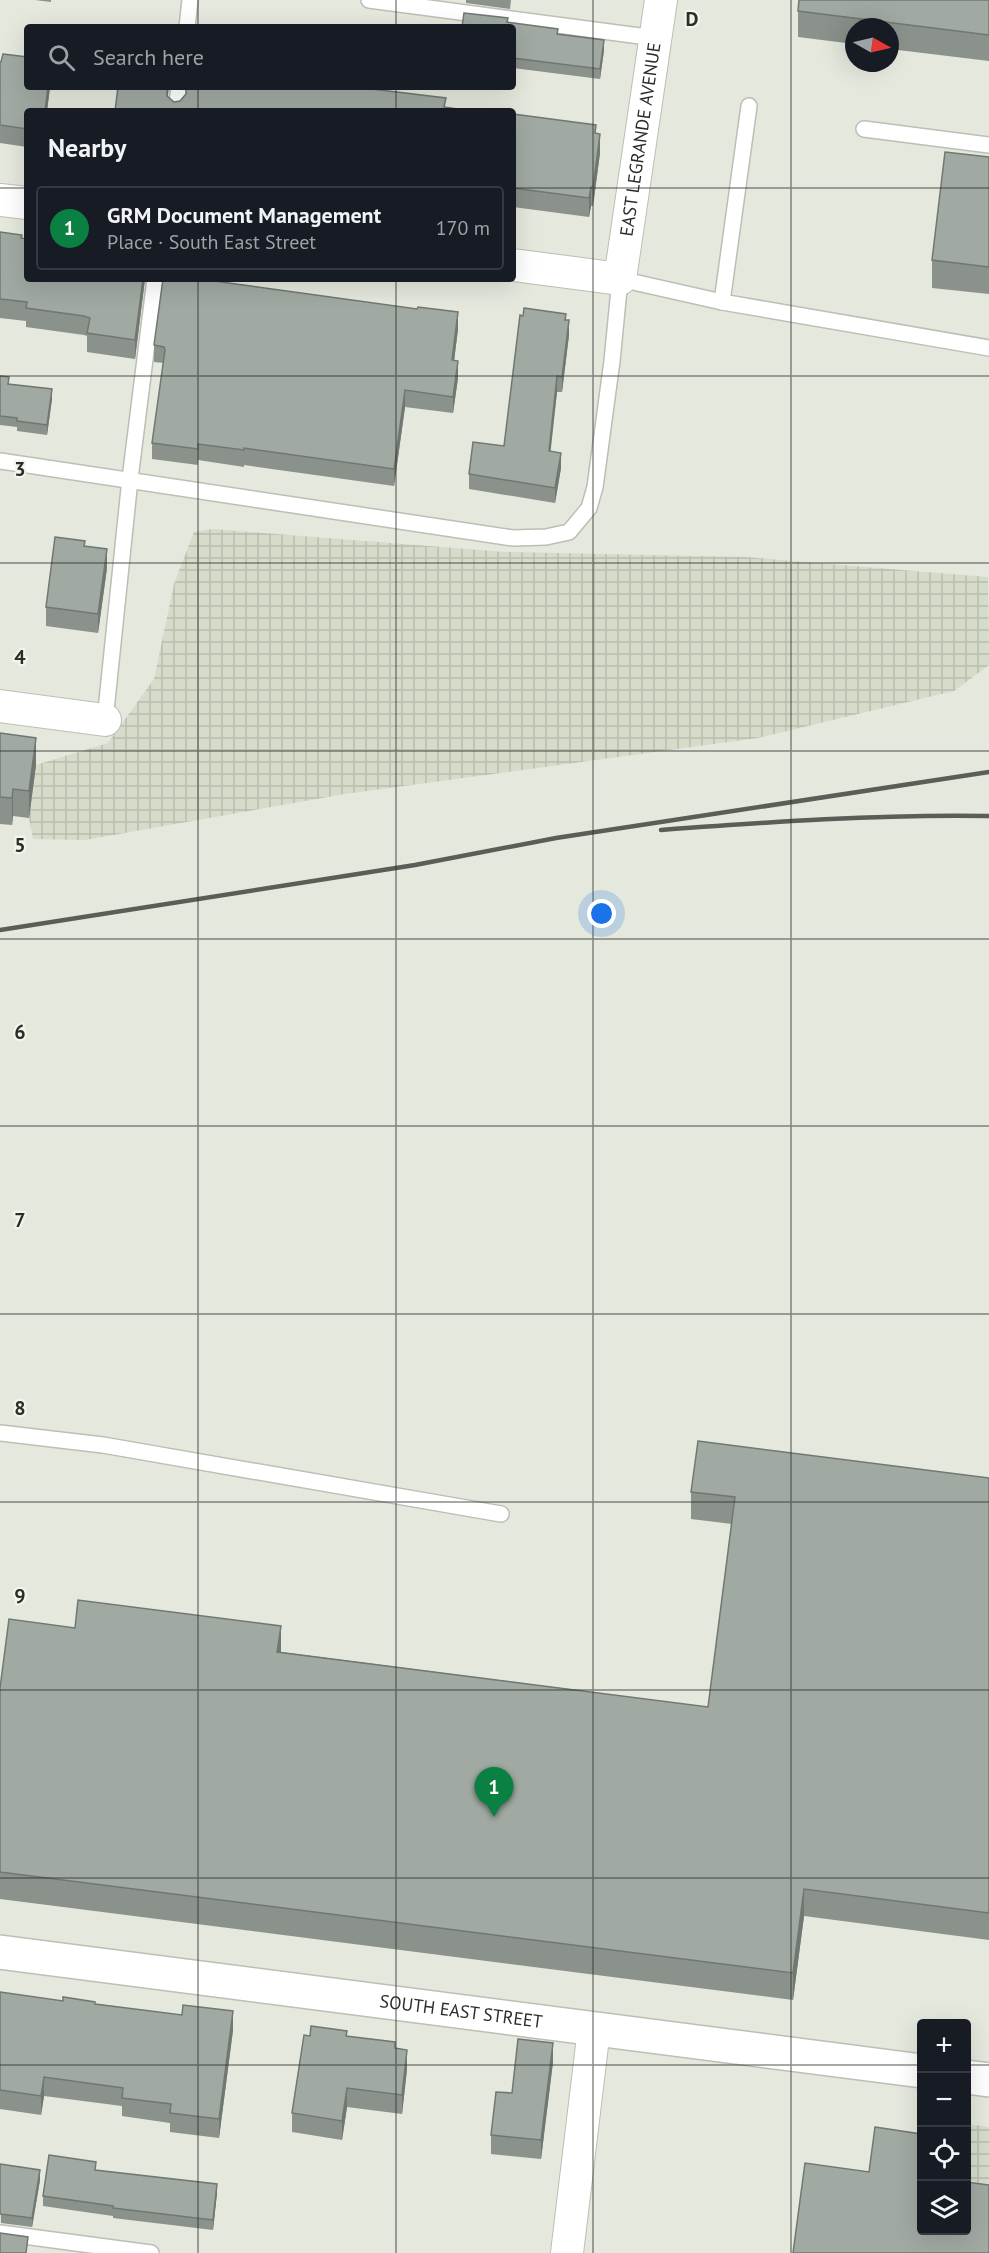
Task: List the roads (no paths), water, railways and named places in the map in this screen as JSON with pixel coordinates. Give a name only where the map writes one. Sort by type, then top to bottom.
[{"type":"main road","name":"SOUTH EAST STREET","points":[[0,1952],[917,2071]]},
{"type":"main road","points":[[971,2078],[989,2080]]},
{"type":"street","name":"EAST LEGRANDE AVENUE","points":[[620,279],[661,0]]},
{"type":"street","points":[[0,200],[24,203]]},
{"type":"street","points":[[516,265],[620,279]]},
{"type":"street","points":[[0,706],[105,720]]},
{"type":"street","points":[[567,2253],[594,2029]]},
{"type":"lane","points":[[187,24],[190,0]]},
{"type":"lane","points":[[369,0],[655,38]]},
{"type":"lane","points":[[176,108],[179,90]]},
{"type":"lane","points":[[722,302],[749,106]]},
{"type":"lane","points":[[864,129],[989,145]]},
{"type":"lane","points":[[0,461],[513,538],[546,537],[569,532],[589,508],[595,487],[612,361],[620,279],[722,302],[989,348]]},
{"type":"lane","points":[[105,720],[130,479],[155,282]]},
{"type":"lane","points":[[0,1433],[104,1445],[501,1514]]},
{"type":"lane","points":[[0,2233],[151,2253]]},
{"type":"railway","points":[[0,930],[415,865],[556,838],[989,772]]},
{"type":"railway","points":[[661,830],[866,817],[989,816]]},
{"type":"place","name":"GRM Document Management","points":[[494,1817]]}]
